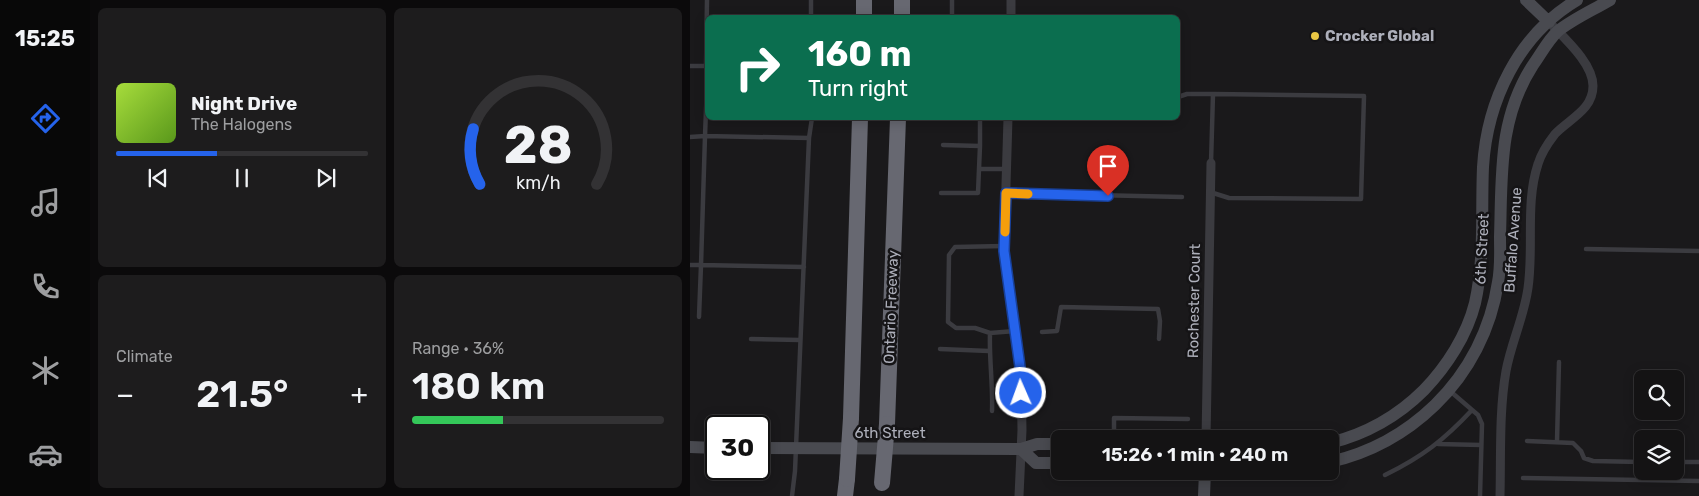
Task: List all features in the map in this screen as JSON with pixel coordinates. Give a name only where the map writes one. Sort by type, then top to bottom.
[{"type":"highway","points":[[864,0],[864,15]]},
{"type":"highway","points":[[902,0],[902,15]]},
{"type":"highway","points":[[845,496],[851,418],[860,120]]},
{"type":"highway","name":"Ontario Freeway","points":[[882,490],[887,424],[898,120]]},
{"type":"main road","name":"Buffalo Avenue","points":[[1526,0],[1549,22]]},
{"type":"main road","name":"6th Street","points":[[1339,440],[1364,431],[1404,408],[1440,372],[1458,343],[1475,304],[1479,278],[1483,168],[1489,123],[1500,91],[1514,63],[1534,36],[1563,8],[1577,0]]},
{"type":"main road","name":"6th Street","points":[[1339,460],[1351,457],[1386,442],[1416,423],[1449,391],[1470,361],[1484,336],[1496,294],[1500,271],[1503,150],[1510,113],[1527,74],[1545,47],[1558,32],[1610,0]]},
{"type":"main road","name":"6th Street","points":[[770,448],[1021,449],[1037,444],[1051,444]]},
{"type":"main road","points":[[690,447],[705,448]]},
{"type":"main road","points":[[1021,449],[1036,463],[1051,463]]},
{"type":"main road","points":[[1204,480],[1204,496]]},
{"type":"street","points":[[1011,0],[1011,15]]},
{"type":"street","name":"Buffalo Avenue","points":[[1500,496],[1503,396],[1506,371],[1522,319],[1528,286],[1532,188],[1538,162],[1546,148],[1555,134],[1584,109],[1590,100],[1593,87],[1592,75],[1587,66],[1549,22]]},
{"type":"street","points":[[1008,120],[1005,246],[1021,374],[1019,496]]},
{"type":"street","name":"Rochester Court","points":[[1206,430],[1211,163]]},
{"type":"lane","points":[[707,0],[707,15]]},
{"type":"lane","points":[[811,0],[811,15]]},
{"type":"lane","points":[[952,0],[952,15]]},
{"type":"lane","points":[[690,66],[705,66]]},
{"type":"lane","points":[[1180,96],[1187,94],[1364,96],[1361,199],[1230,198],[1210,192]]},
{"type":"lane","points":[[1211,163],[1213,94]]},
{"type":"lane","points":[[700,317],[706,120]]},
{"type":"lane","points":[[792,496],[809,138],[812,120]]},
{"type":"lane","points":[[941,193],[978,193],[980,120]]},
{"type":"lane","points":[[690,136],[809,138]]},
{"type":"lane","points":[[943,145],[980,146]]},
{"type":"lane","points":[[980,169],[1007,170]]},
{"type":"lane","points":[[1006,193],[1182,197]]},
{"type":"lane","points":[[1005,246],[955,247],[949,255],[948,322],[956,328],[975,328],[990,332],[1015,331]]},
{"type":"lane","points":[[1586,249],[1699,251]]},
{"type":"lane","points":[[690,265],[804,267]]},
{"type":"lane","points":[[1042,332],[1057,331],[1061,307],[1158,309],[1160,321],[1159,339]]},
{"type":"lane","points":[[990,332],[992,410]]},
{"type":"lane","points":[[751,339],[800,340]]},
{"type":"lane","points":[[940,349],[989,351]]},
{"type":"lane","points":[[1557,441],[1559,362]]},
{"type":"lane","points":[[1449,391],[1478,415],[1482,424],[1480,496]]},
{"type":"lane","points":[[1385,475],[1410,463],[1438,444],[1472,410]]},
{"type":"lane","points":[[1114,430],[1114,418],[1188,419]]},
{"type":"lane","points":[[1527,441],[1573,443],[1581,451],[1584,458],[1593,461],[1634,462]]},
{"type":"lane","points":[[1438,444],[1481,445]]},
{"type":"lane","points":[[1684,462],[1699,462]]},
{"type":"lane","points":[[1523,478],[1699,481]]},
{"type":"slow traffic","points":[[1005,232],[1006,193],[1028,194]]},
{"type":"place","name":"Crocker Global","points":[[1315,36]]},
{"type":"route","points":[[1021,393],[1021,374],[1004,251],[1006,193],[1108,196]]}]
